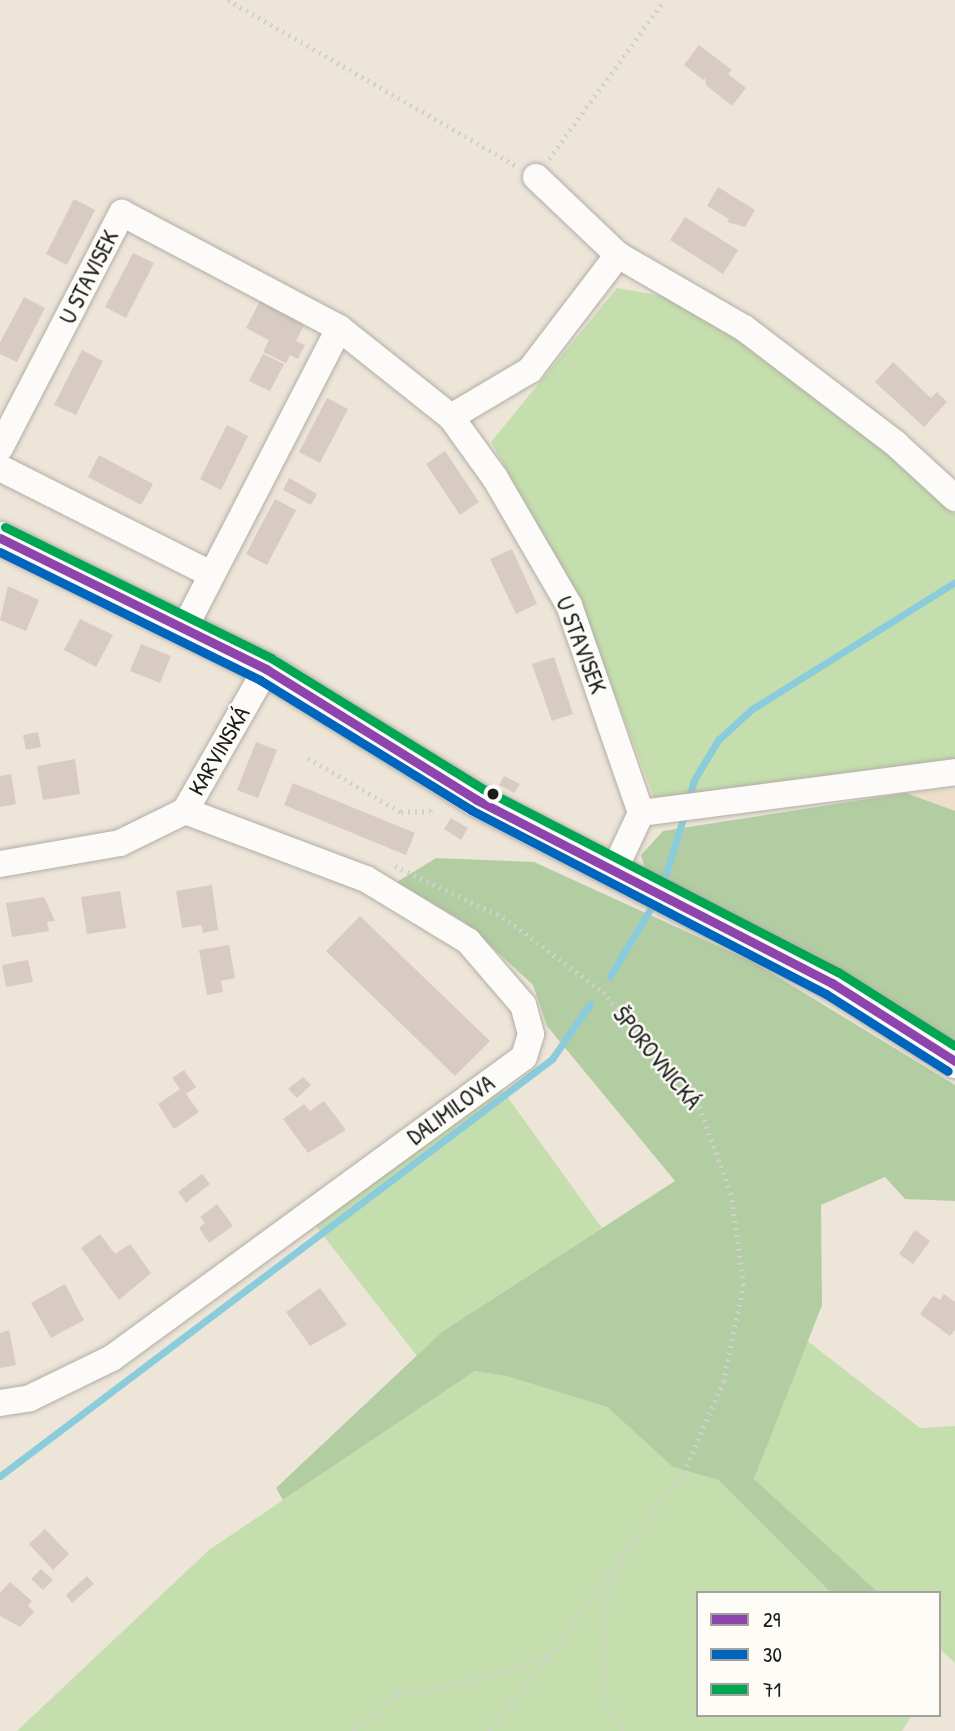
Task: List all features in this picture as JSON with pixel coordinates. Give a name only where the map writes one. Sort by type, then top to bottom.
[{"type":"street","points":[[536,177],[618,255],[744,328],[896,444],[955,498]]},
{"type":"street","name":"U STAVISEK","points":[[0,448],[122,213],[339,328],[451,417],[495,478],[569,605],[641,813]]},
{"type":"street","points":[[451,417],[530,370],[618,255]]},
{"type":"street","points":[[185,627],[339,328]]},
{"type":"street","points":[[0,468],[211,574]]},
{"type":"street","points":[[0,538],[266,669],[449,784],[613,873],[832,983],[955,1061]]},
{"type":"street","name":"KARVINSKÁ","points":[[0,864],[120,843],[185,811],[266,669]]},
{"type":"street","points":[[613,873],[641,813],[955,772]]},
{"type":"street","name":"DALIMILOVA","points":[[0,1403],[30,1398],[112,1358],[524,1057],[528,1045],[531,1034],[523,1006],[468,940],[366,879],[185,811]]},
{"type":"path","points":[[228,0],[536,177],[664,1]]},
{"type":"path","points":[[308,758],[401,812],[430,811],[449,784]]},
{"type":"path","name":"ŠPOROVNICKÁ","points":[[385,862],[503,917],[603,992],[697,1100],[731,1193],[744,1284],[719,1393],[683,1475],[634,1538],[608,1590],[604,1664],[609,1713],[627,1731]]},
{"type":"path","points":[[489,1731],[550,1656],[634,1538]]},
{"type":"path","points":[[353,1731],[398,1695],[445,1688],[550,1656]]},
{"type":"shaded area","points":[[955,790],[955,811],[906,793]]},
{"type":"green space","points":[[617,288],[679,299],[742,339],[889,453],[955,514],[955,761],[655,800],[580,602],[491,442]]},
{"type":"green space","points":[[906,793],[955,811],[955,1045],[648,880],[641,855],[663,831]]},
{"type":"green space","points":[[436,858],[534,862],[755,963],[955,1085],[955,1201],[905,1199],[885,1177],[821,1205],[822,1305],[754,1479],[877,1591],[829,1591],[718,1480],[673,1467],[607,1407],[506,1376],[475,1371],[283,1500],[276,1488],[443,1331],[675,1181],[547,1026],[533,985],[466,923],[397,882]]},
{"type":"green space","points":[[501,1088],[602,1228],[443,1331],[417,1356],[315,1225]]},
{"type":"green space","points":[[806,1340],[920,1428],[955,1426],[955,1663],[941,1650],[941,1591],[877,1591],[754,1479]]},
{"type":"green space","points":[[475,1371],[507,1376],[607,1407],[673,1467],[718,1480],[829,1591],[696,1591],[696,1717],[911,1717],[902,1731],[17,1731],[209,1550]]},
{"type":"building","points":[[699,45],[732,70],[728,74],[746,88],[732,106],[706,85],[705,78],[703,80],[684,65]]},
{"type":"building","points":[[718,187],[755,210],[745,227],[727,222],[729,219],[707,206]]},
{"type":"building","points":[[74,199],[95,210],[67,265],[46,254]]},
{"type":"building","points":[[685,217],[738,250],[723,274],[670,240]]},
{"type":"building","points":[[133,253],[154,263],[126,318],[105,307]]},
{"type":"building","points":[[24,297],[45,308],[17,362],[0,354],[0,343]]},
{"type":"building","points":[[260,301],[304,325],[296,341],[305,345],[298,359],[290,355],[286,363],[263,352],[269,340],[246,328]]},
{"type":"building","points":[[82,350],[103,361],[76,415],[54,405]]},
{"type":"building","points":[[263,354],[284,364],[270,391],[249,381]]},
{"type":"building","points":[[893,362],[931,398],[937,392],[947,402],[924,427],[875,382]]},
{"type":"building","points":[[327,398],[348,409],[320,463],[299,452]]},
{"type":"building","points":[[227,425],[248,436],[221,490],[200,479]]},
{"type":"building","points":[[445,451],[479,502],[460,515],[426,464]]},
{"type":"building","points":[[99,455],[153,484],[141,505],[88,477]]},
{"type":"building","points":[[289,478],[317,494],[311,505],[283,490]]},
{"type":"building","points":[[275,499],[296,510],[267,565],[246,554]]},
{"type":"building","points":[[512,549],[537,604],[516,614],[490,559]]},
{"type":"building","points":[[8,586],[39,600],[26,631],[0,620]]},
{"type":"building","points":[[80,619],[113,635],[96,667],[64,650]]},
{"type":"building","points":[[141,644],[171,656],[160,683],[130,671]]},
{"type":"building","points":[[554,657],[573,714],[552,721],[532,664]]},
{"type":"building","points":[[38,732],[41,747],[26,750],[23,735]]},
{"type":"building","points":[[256,742],[277,750],[258,798],[237,790]]},
{"type":"building","points":[[75,759],[80,794],[43,800],[37,766]]},
{"type":"building","points":[[11,774],[16,804],[0,807],[0,776]]},
{"type":"building","points":[[504,776],[520,784],[514,793],[499,785]]},
{"type":"building","points":[[293,783],[415,833],[406,855],[284,805]]},
{"type":"building","points":[[451,818],[468,828],[461,840],[444,829]]},
{"type":"building","points":[[212,885],[218,930],[203,933],[201,925],[182,928],[176,891]]},
{"type":"building","points":[[120,891],[126,928],[87,934],[81,897]]},
{"type":"building","points":[[44,897],[55,921],[47,922],[49,931],[12,937],[6,903]]},
{"type":"building","points":[[360,916],[490,1041],[455,1076],[326,951]]},
{"type":"building","points":[[229,945],[235,978],[221,981],[223,992],[207,995],[199,950]]},
{"type":"building","points":[[28,960],[33,982],[6,987],[2,965]]},
{"type":"building","points":[[184,1070],[196,1087],[186,1094],[199,1112],[174,1129],[158,1104],[180,1089],[172,1078]]},
{"type":"building","points":[[303,1077],[311,1085],[297,1098],[288,1089]]},
{"type":"building","points":[[324,1101],[346,1130],[308,1153],[283,1119],[304,1104],[310,1111]]},
{"type":"building","points":[[202,1174],[210,1184],[186,1203],[178,1192]]},
{"type":"building","points":[[217,1204],[233,1226],[209,1243],[199,1228],[205,1223],[200,1217]]},
{"type":"building","points":[[915,1230],[930,1241],[913,1264],[899,1254]]},
{"type":"building","points":[[100,1234],[115,1254],[130,1244],[151,1273],[119,1300],[81,1248]]},
{"type":"building","points":[[65,1284],[84,1320],[51,1338],[31,1303]]},
{"type":"building","points":[[320,1288],[347,1325],[310,1346],[286,1312]]},
{"type":"building","points":[[944,1294],[955,1302],[955,1330],[950,1336],[920,1314],[933,1296],[940,1300]]},
{"type":"building","points":[[9,1330],[16,1365],[0,1368],[0,1333]]},
{"type":"building","points":[[45,1529],[69,1554],[53,1570],[29,1544]]},
{"type":"building","points":[[41,1569],[53,1580],[43,1590],[31,1579]]},
{"type":"building","points":[[87,1576],[94,1584],[72,1603],[66,1595]]},
{"type":"building","points":[[10,1582],[32,1601],[28,1606],[34,1612],[20,1627],[0,1616],[0,1593]]},
{"type":"waterway","points":[[688,800],[694,780],[718,740],[752,709],[955,582]]},
{"type":"waterway","points":[[662,887],[685,812]]},
{"type":"waterway","points":[[610,976],[655,901]]},
{"type":"waterway","points":[[0,1476],[552,1059],[590,1004]]},
{"type":"transit line","name":"71","points":[[5,527],[271,658],[483,789],[838,972],[955,1046]]},
{"type":"transit line","name":"29","points":[[0,538],[266,669],[477,800],[832,983],[955,1061]]},
{"type":"transit line","name":"30","points":[[0,552],[260,680],[471,810],[826,994],[948,1071]]}]
